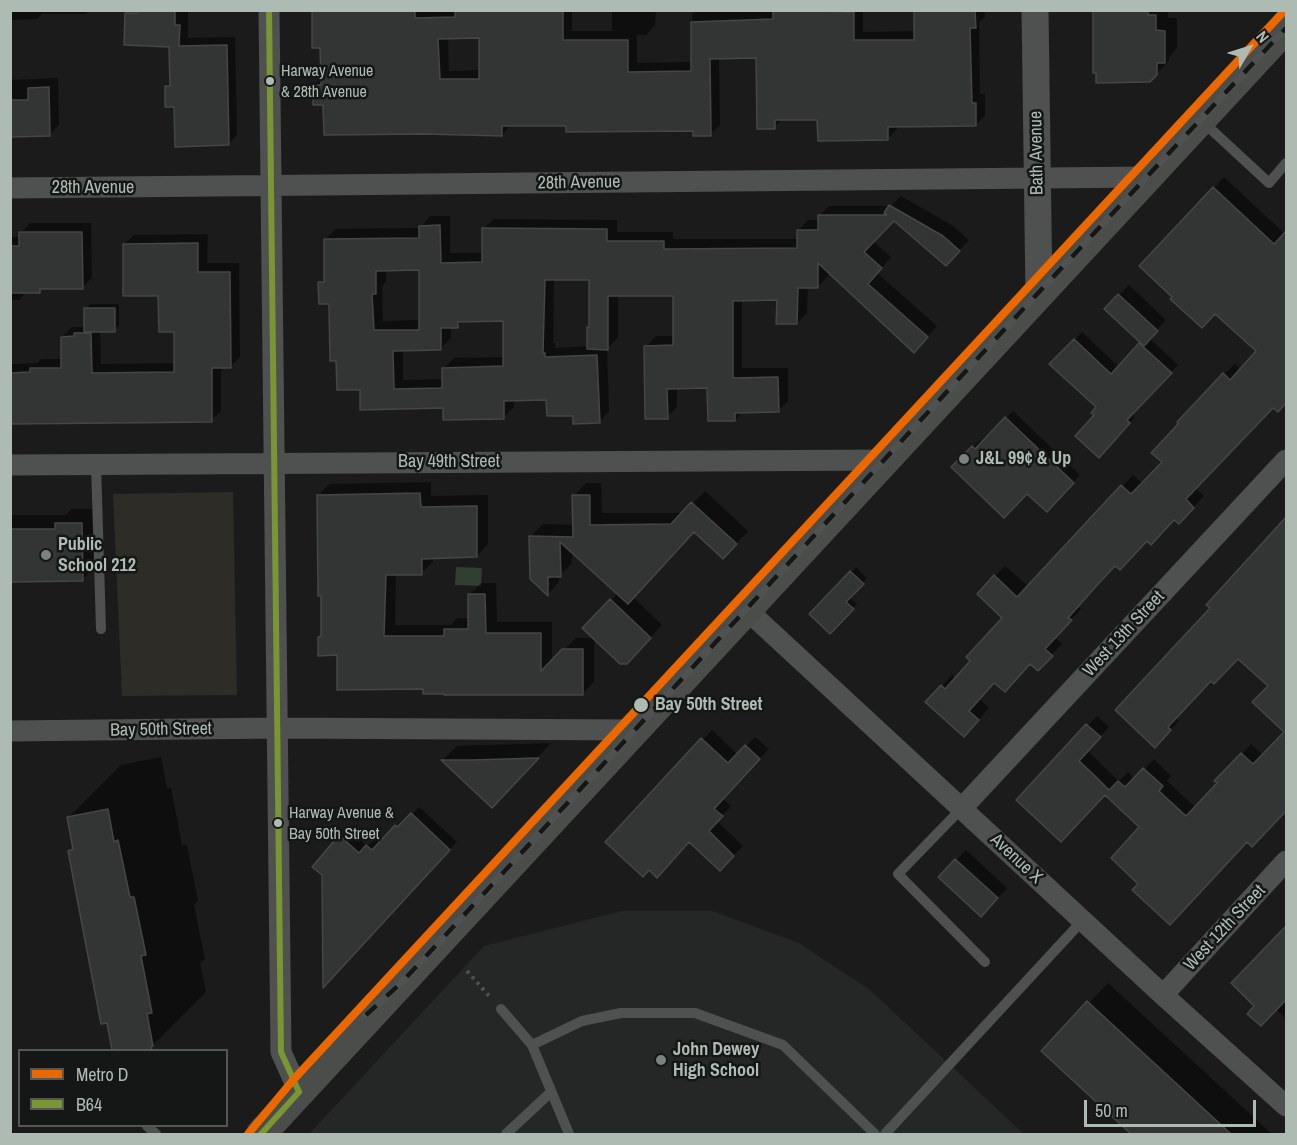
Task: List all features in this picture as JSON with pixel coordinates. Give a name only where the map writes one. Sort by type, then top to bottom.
[{"type":"main road","points":[[261,1134],[1287,28]]},
{"type":"street","points":[[269,10],[280,1052],[299,1092]]},
{"type":"street","name":"Bath Avenue","points":[[1035,10],[1039,295]]},
{"type":"street","name":"28th Avenue","points":[[10,188],[1147,177]]},
{"type":"street","name":"Bay 49th Street","points":[[10,465],[887,460]]},
{"type":"street","name":"West 13th Street","points":[[962,808],[1287,460]]},
{"type":"street","name":"Avenue X","points":[[747,610],[1163,995],[1287,1106]]},
{"type":"street","name":"Bay 50th Street","points":[[10,731],[277,728],[636,730]]},
{"type":"street","name":"West 12th Street","points":[[1163,995],[1287,861]]},
{"type":"lane","points":[[1201,120],[1269,183],[1287,163]]},
{"type":"lane","points":[[96,464],[101,630]]},
{"type":"lane","points":[[962,808],[898,874],[985,962]]},
{"type":"lane","points":[[885,1134],[1083,920]]},
{"type":"lane","points":[[501,1009],[532,1045],[569,1134]]},
{"type":"lane","points":[[532,1045],[582,1021],[621,1013],[695,1013],[783,1045],[875,1134]]},
{"type":"lane","points":[[506,1134],[551,1092]]},
{"type":"path","points":[[466,971],[501,1009]]},
{"type":"shaded area","points":[[233,492],[237,695],[122,696],[113,494]]},
{"type":"shaded area","points":[[456,567],[482,568],[481,586],[455,585]]},
{"type":"shaded area","name":"John Dewey High School","points":[[622,911],[712,911],[799,943],[870,990],[1024,1134],[309,1134],[484,946]]},
{"type":"building","points":[[137,10],[175,10],[175,25],[180,25],[179,46],[227,45],[229,145],[175,147],[174,107],[165,107],[165,86],[170,86],[169,47],[124,45],[125,13],[137,13]]},
{"type":"building","points":[[312,10],[415,10],[415,18],[455,17],[455,10],[563,10],[563,40],[628,40],[628,72],[691,71],[691,22],[773,19],[773,10],[854,12],[854,40],[914,40],[914,10],[975,10],[976,28],[970,28],[972,103],[976,103],[976,126],[888,127],[888,140],[818,141],[817,120],[775,120],[775,129],[757,129],[756,58],[710,59],[711,136],[693,136],[693,131],[566,132],[566,126],[502,126],[502,136],[324,135],[323,105],[313,105],[313,85],[321,85],[320,48],[312,48]],"holes":[[[479,38],[479,79],[440,79],[438,39]]]},
{"type":"building","points":[[1093,10],[1148,10],[1148,15],[1156,15],[1156,30],[1165,31],[1165,63],[1157,63],[1157,75],[1150,82],[1096,83],[1096,73],[1093,73]]},
{"type":"building","points":[[49,87],[50,136],[10,137],[10,100],[28,100],[28,88]]},
{"type":"building","points":[[1213,187],[1274,244],[1287,230],[1287,402],[1278,412],[1273,408],[1186,499],[1194,508],[1179,524],[1174,520],[1151,545],[1147,541],[1120,570],[1115,566],[1099,583],[1068,618],[1072,620],[1045,649],[1053,656],[1038,671],[1030,664],[1005,692],[994,683],[969,711],[979,720],[964,737],[925,702],[941,685],[945,689],[970,661],[966,657],[1002,618],[977,594],[994,575],[1017,597],[1121,485],[1131,494],[1162,462],[1151,453],[1178,424],[1177,422],[1223,373],[1230,380],[1256,351],[1215,314],[1202,328],[1139,266]]},
{"type":"building","points":[[889,205],[943,236],[960,251],[946,266],[894,221],[864,252],[882,268],[868,284],[928,337],[914,353],[818,263],[818,288],[798,288],[797,324],[776,324],[777,300],[733,301],[733,378],[778,377],[779,412],[735,413],[735,421],[708,421],[707,388],[667,389],[668,419],[645,419],[644,346],[673,345],[673,296],[608,296],[608,350],[587,349],[589,280],[545,280],[543,353],[545,357],[597,355],[600,423],[573,424],[573,416],[547,416],[546,400],[504,401],[504,419],[443,420],[443,408],[360,410],[360,390],[337,390],[336,361],[330,361],[329,304],[319,304],[318,282],[324,282],[324,239],[419,238],[419,226],[440,225],[441,263],[482,262],[482,228],[607,229],[607,241],[664,241],[664,249],[797,248],[797,230],[818,230],[818,215],[887,215],[884,213]],"holes":[[[419,270],[419,330],[374,330],[372,294],[376,294],[376,271]],[[503,321],[503,366],[442,368],[442,388],[394,389],[393,351],[441,350],[441,328],[458,328],[458,322]]]},
{"type":"building","points":[[19,232],[82,232],[83,289],[40,289],[40,293],[10,293],[10,246],[19,246]]},
{"type":"building","points":[[198,243],[198,272],[230,272],[231,368],[212,368],[212,422],[10,424],[10,373],[30,372],[30,368],[61,368],[61,337],[74,336],[74,333],[91,333],[92,373],[174,372],[174,332],[159,332],[158,296],[123,296],[123,244]]},
{"type":"building","points":[[1118,294],[1158,331],[1144,346],[1104,309]]},
{"type":"building","points":[[84,308],[115,308],[115,332],[84,332]]},
{"type":"building","points":[[1074,339],[1111,374],[1139,343],[1172,373],[1127,420],[1130,423],[1099,458],[1075,436],[1094,415],[1091,413],[1096,407],[1049,364]]},
{"type":"building","points":[[1005,417],[1074,483],[1047,512],[1027,494],[1004,518],[951,467],[972,446],[975,449]]},
{"type":"building","points":[[420,493],[421,507],[477,506],[477,557],[422,559],[422,575],[386,575],[384,636],[444,636],[444,629],[468,629],[468,594],[485,594],[486,633],[541,633],[541,671],[562,649],[583,649],[583,695],[444,695],[423,694],[423,689],[337,690],[337,655],[318,656],[318,637],[321,636],[321,596],[318,596],[317,495]]},
{"type":"building","points":[[572,495],[590,495],[590,525],[671,524],[691,502],[737,544],[723,559],[694,532],[628,604],[560,542],[561,577],[548,577],[548,596],[530,579],[529,536],[573,537]]},
{"type":"building","points":[[1287,516],[1287,810],[1252,847],[1247,842],[1170,925],[1132,890],[1138,884],[1111,858],[1139,827],[1105,795],[1061,842],[1016,800],[1086,724],[1101,737],[1079,761],[1109,790],[1118,781],[1125,787],[1143,768],[1163,786],[1159,791],[1186,816],[1217,783],[1214,781],[1241,753],[1253,764],[1284,732],[1252,702],[1268,686],[1238,659],[1214,684],[1211,681],[1168,727],[1171,730],[1155,748],[1115,710],[1210,608],[1206,605]]},
{"type":"building","name":"Public School 212","points":[[55,523],[82,523],[83,581],[10,582],[10,529],[55,529]]},
{"type":"building","points":[[850,571],[864,584],[846,602],[854,609],[830,634],[809,614]]},
{"type":"building","points":[[610,599],[651,638],[627,664],[620,664],[582,628]]},
{"type":"building","points":[[701,738],[728,763],[745,745],[760,759],[714,809],[723,816],[709,831],[734,856],[720,871],[689,842],[657,878],[649,870],[643,877],[605,842]]},
{"type":"building","points":[[539,758],[492,808],[441,760],[471,760]]},
{"type":"building","points":[[108,809],[114,842],[118,840],[130,897],[134,897],[146,955],[141,956],[152,1013],[147,1014],[152,1049],[112,1049],[107,1023],[101,1024],[68,851],[73,849],[67,817]]},
{"type":"building","points":[[411,813],[450,850],[323,988],[322,875],[312,867],[339,835],[359,853],[366,845],[372,850],[395,825],[397,827]]},
{"type":"building","points":[[955,859],[998,898],[981,917],[938,877]]},
{"type":"building","points":[[1287,925],[1287,999],[1261,1026],[1247,1014],[1254,1006],[1231,983]]},
{"type":"building","points":[[1087,1001],[1231,1134],[1131,1134],[1041,1051]]},
{"type":"railway","points":[[366,1015],[401,983],[1286,28]]},
{"type":"metro line","name":"D","points":[[248,1134],[294,1079],[1285,10]]},
{"type":"transit line","name":"B64","points":[[269,10],[281,1052],[299,1092]]},
{"type":"transit line","name":"B64","points":[[261,1134],[299,1092]]},
{"type":"place","name":"Harway Avenue & 28th Avenue","points":[[270,81]]},
{"type":"place","name":"J&L 99¢ & Up","points":[[964,459]]},
{"type":"place","name":"Public School 212","points":[[46,555]]},
{"type":"place","name":"Bay 50th Street","points":[[641,705]]},
{"type":"place","name":"Harway Avenue & Bay 50th Street","points":[[278,823]]},
{"type":"place","name":"John Dewey High School","points":[[661,1060]]}]
